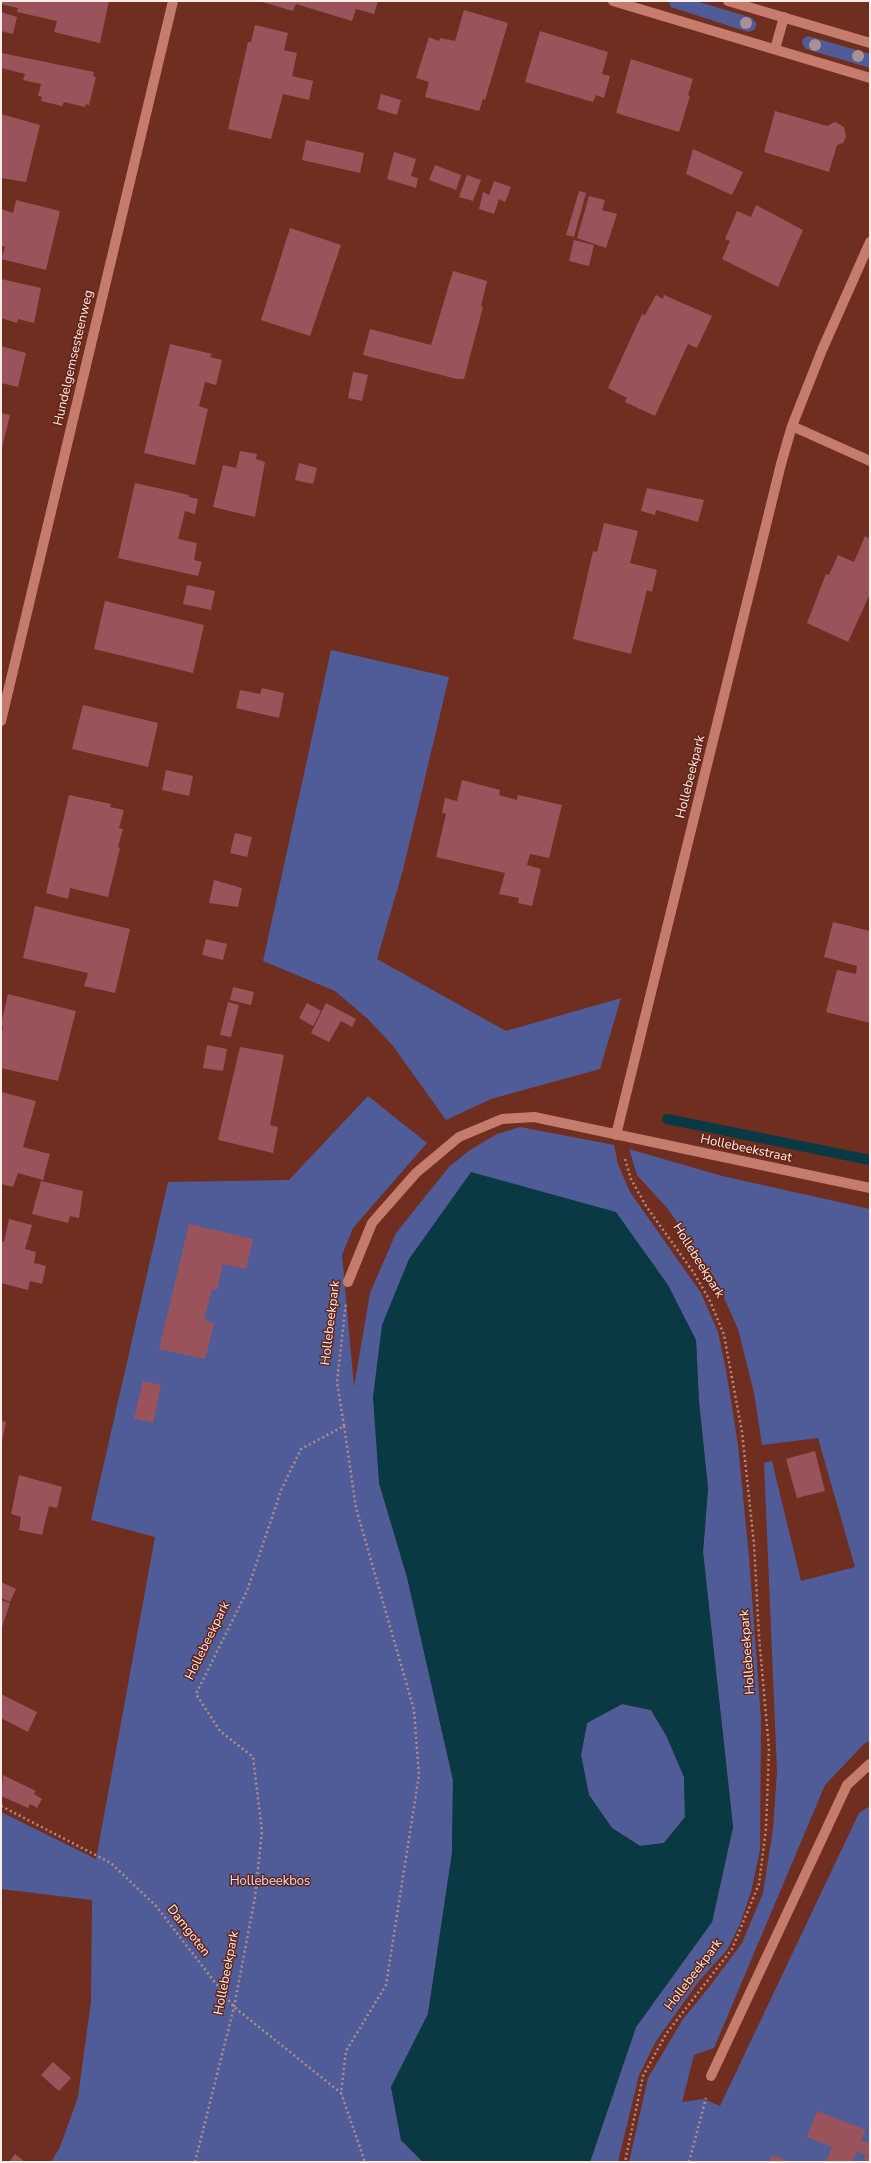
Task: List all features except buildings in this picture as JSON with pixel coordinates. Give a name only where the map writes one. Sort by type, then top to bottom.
[{"type":"street","name":"Hundelgemsesteenweg","points":[[1,721],[173,1]]},
{"type":"street","points":[[613,1],[646,6],[775,49],[870,78]]},
{"type":"street","points":[[728,1],[870,43]]},
{"type":"street","points":[[775,49],[784,17]]},
{"type":"street","name":"Hollebeekpark","points":[[348,1282],[372,1223],[416,1174],[459,1138],[502,1119],[534,1117],[616,1135],[781,464],[792,426],[822,350],[870,242]]},
{"type":"street","points":[[792,426],[870,461]]},
{"type":"street","name":"Hollebeekstraat","points":[[616,1135],[870,1188]]},
{"type":"street","points":[[711,2076],[847,1785],[870,1764]]},
{"type":"path","name":"Hollebeekpark","points":[[616,1135],[631,1179],[646,1206],[694,1273],[710,1301],[724,1335],[742,1432],[754,1544],[759,1637],[768,1749],[766,1828],[759,1884],[732,1949],[666,2034],[643,2076],[625,2162]]},
{"type":"path","name":"Hollebeekpark","points":[[348,1282],[337,1382],[356,1508],[414,1710],[419,1776],[386,1985],[346,2051],[341,2093],[365,2162]]},
{"type":"path","name":"Hollebeekpark","points":[[195,2162],[234,2006],[255,1897],[262,1831],[252,1757],[220,1731],[196,1694],[248,1591],[282,1488],[301,1450],[344,1426]]},
{"type":"path","name":"Damgoten","points":[[1,1806],[111,1863],[156,1906],[234,2006],[341,2093]]},
{"type":"path","points":[[689,2162],[711,2076]]},
{"type":"green space","points":[[668,1],[696,1],[752,18],[757,24],[754,30],[748,32],[671,7]]},
{"type":"green space","points":[[808,36],[870,54],[870,68],[806,49],[802,44],[803,39]]},
{"type":"green space","points":[[331,650],[449,677],[403,870],[377,959],[506,1031],[621,998],[600,1069],[491,1099],[446,1120],[393,1046],[368,1019],[335,991],[263,961]]},
{"type":"green space","name":"Hollebeekbos","points":[[368,1096],[427,1143],[353,1228],[342,1255],[354,1387],[370,1293],[396,1233],[449,1167],[470,1150],[497,1134],[520,1127],[614,1145],[618,1164],[630,1192],[701,1293],[718,1332],[726,1370],[738,1445],[749,1557],[761,1719],[760,1850],[751,1892],[740,1924],[727,1950],[699,1981],[656,2041],[639,2075],[618,2162],[590,2162],[636,2027],[712,1922],[733,1827],[703,1552],[708,1488],[699,1402],[696,1340],[379,1483],[407,1577],[453,1780],[452,1853],[428,2014],[391,2087],[401,2140],[423,2162],[51,2162],[60,2147],[78,2097],[91,2001],[92,1900],[1,1889],[1,1812],[96,1859],[155,1537],[91,1520],[168,1182],[289,1180]]},
{"type":"green space","points":[[629,1149],[722,1176],[870,1209],[870,1741],[864,1744],[825,1785],[714,2048],[694,2055],[682,2102],[704,2099],[720,2106],[859,1813],[870,1806],[870,2162],[629,2162],[648,2078],[683,2019],[742,1943],[763,1893],[773,1829],[777,1771],[764,1463],[772,1461],[801,1581],[855,1567],[818,1438],[762,1445],[754,1393],[738,1329],[716,1280],[668,1209],[637,1175]]},
{"type":"green space","points":[[622,1704],[651,1710],[667,1737],[684,1777],[685,1817],[664,1843],[640,1846],[612,1828],[589,1795],[581,1755],[587,1723]]},
{"type":"shaded area","points":[[471,1172],[616,1212],[668,1285],[696,1340],[699,1402],[708,1488],[703,1552],[733,1827],[712,1922],[636,2027],[590,2162],[423,2162],[401,2140],[391,2087],[428,2014],[452,1853],[453,1780],[407,1577],[379,1483],[373,1397],[382,1325],[409,1259]],"holes":[[[622,1704],[651,1710],[667,1737],[684,1777],[685,1817],[664,1843],[640,1846],[612,1828],[589,1795],[581,1755],[587,1723]]]},
{"type":"waterway","points":[[667,1119],[870,1160]]}]
